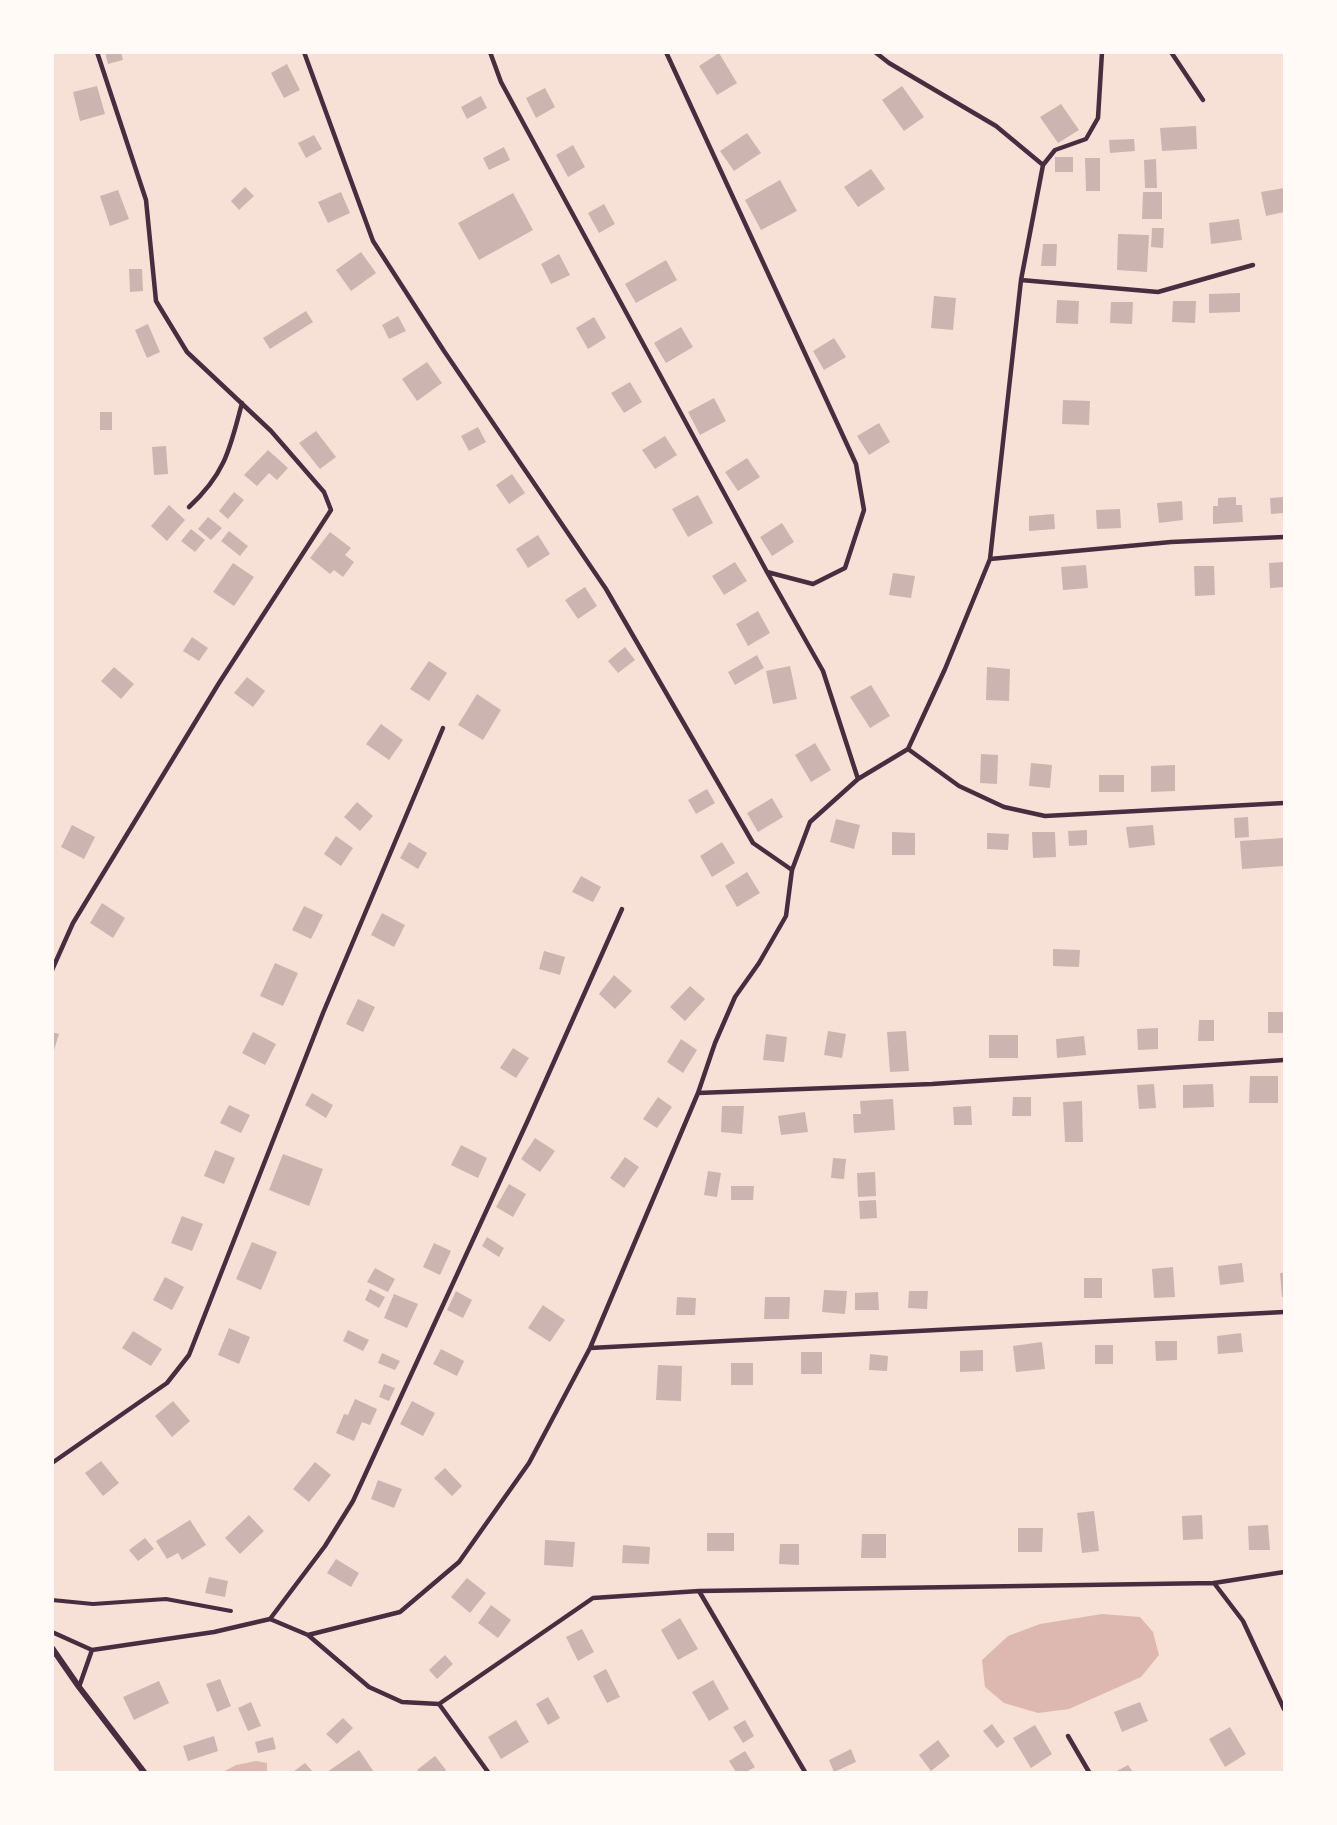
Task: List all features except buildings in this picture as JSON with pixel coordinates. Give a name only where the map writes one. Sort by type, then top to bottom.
[{"type":"street","points":[[52,1648],[144,1773]]},
{"type":"lane","points":[[52,970],[73,923],[219,683],[331,510],[324,492],[271,430],[187,352],[156,302],[146,200],[97,52]]},
{"type":"lane","points":[[304,52],[373,241],[444,351],[606,589],[753,843],[792,870]]},
{"type":"lane","points":[[490,52],[501,81],[823,671],[858,779]]},
{"type":"lane","points":[[666,52],[856,464],[864,510],[845,568],[813,584],[767,572]]},
{"type":"lane","points":[[875,52],[889,63],[996,126],[1043,165]]},
{"type":"lane","points":[[308,1635],[400,1612],[459,1562],[529,1463],[590,1348],[698,1093],[715,1043],[735,997],[759,963],[786,916],[792,870],[810,822],[858,779],[908,748],[945,669],[990,560],[1021,280],[1043,165],[1055,150],[1086,139],[1098,118],[1102,52]]},
{"type":"lane","points":[[1171,52],[1203,100]]},
{"type":"lane","points":[[1021,280],[1158,292],[1254,265]]},
{"type":"lane","points":[[189,507],[214,481],[229,451],[242,403]]},
{"type":"lane","points":[[990,560],[1171,542],[1284,537]]},
{"type":"lane","points":[[52,1463],[167,1383],[189,1355],[323,1013],[443,728]]},
{"type":"lane","points":[[908,748],[959,786],[1004,807],[1045,816],[1284,803]]},
{"type":"lane","points":[[270,1619],[326,1546],[352,1501],[523,1131],[622,909]]},
{"type":"lane","points":[[698,1093],[932,1084],[1284,1060]]},
{"type":"lane","points":[[590,1348],[1284,1312]]},
{"type":"lane","points":[[52,1632],[92,1650],[214,1632],[270,1619],[308,1635],[369,1687],[402,1702],[439,1704],[593,1598],[699,1591],[1214,1583],[1284,1572]]},
{"type":"lane","points":[[1214,1583],[1243,1621],[1284,1709]]},
{"type":"lane","points":[[699,1591],[805,1773]]},
{"type":"lane","points":[[79,1687],[92,1650]]},
{"type":"lane","points":[[439,1704],[488,1773]]},
{"type":"lane","points":[[1068,1736],[1089,1773]]},
{"type":"path","points":[[52,1600],[93,1604],[166,1599],[236,1612]]},
{"type":"shaded area","points":[[1102,1614],[1140,1617],[1153,1632],[1159,1655],[1141,1677],[1069,1709],[1038,1713],[1004,1703],[985,1687],[982,1660],[1008,1636],[1040,1624]]},
{"type":"shaded area","points":[[256,1761],[267,1763],[267,1772],[223,1772],[236,1765]]}]
